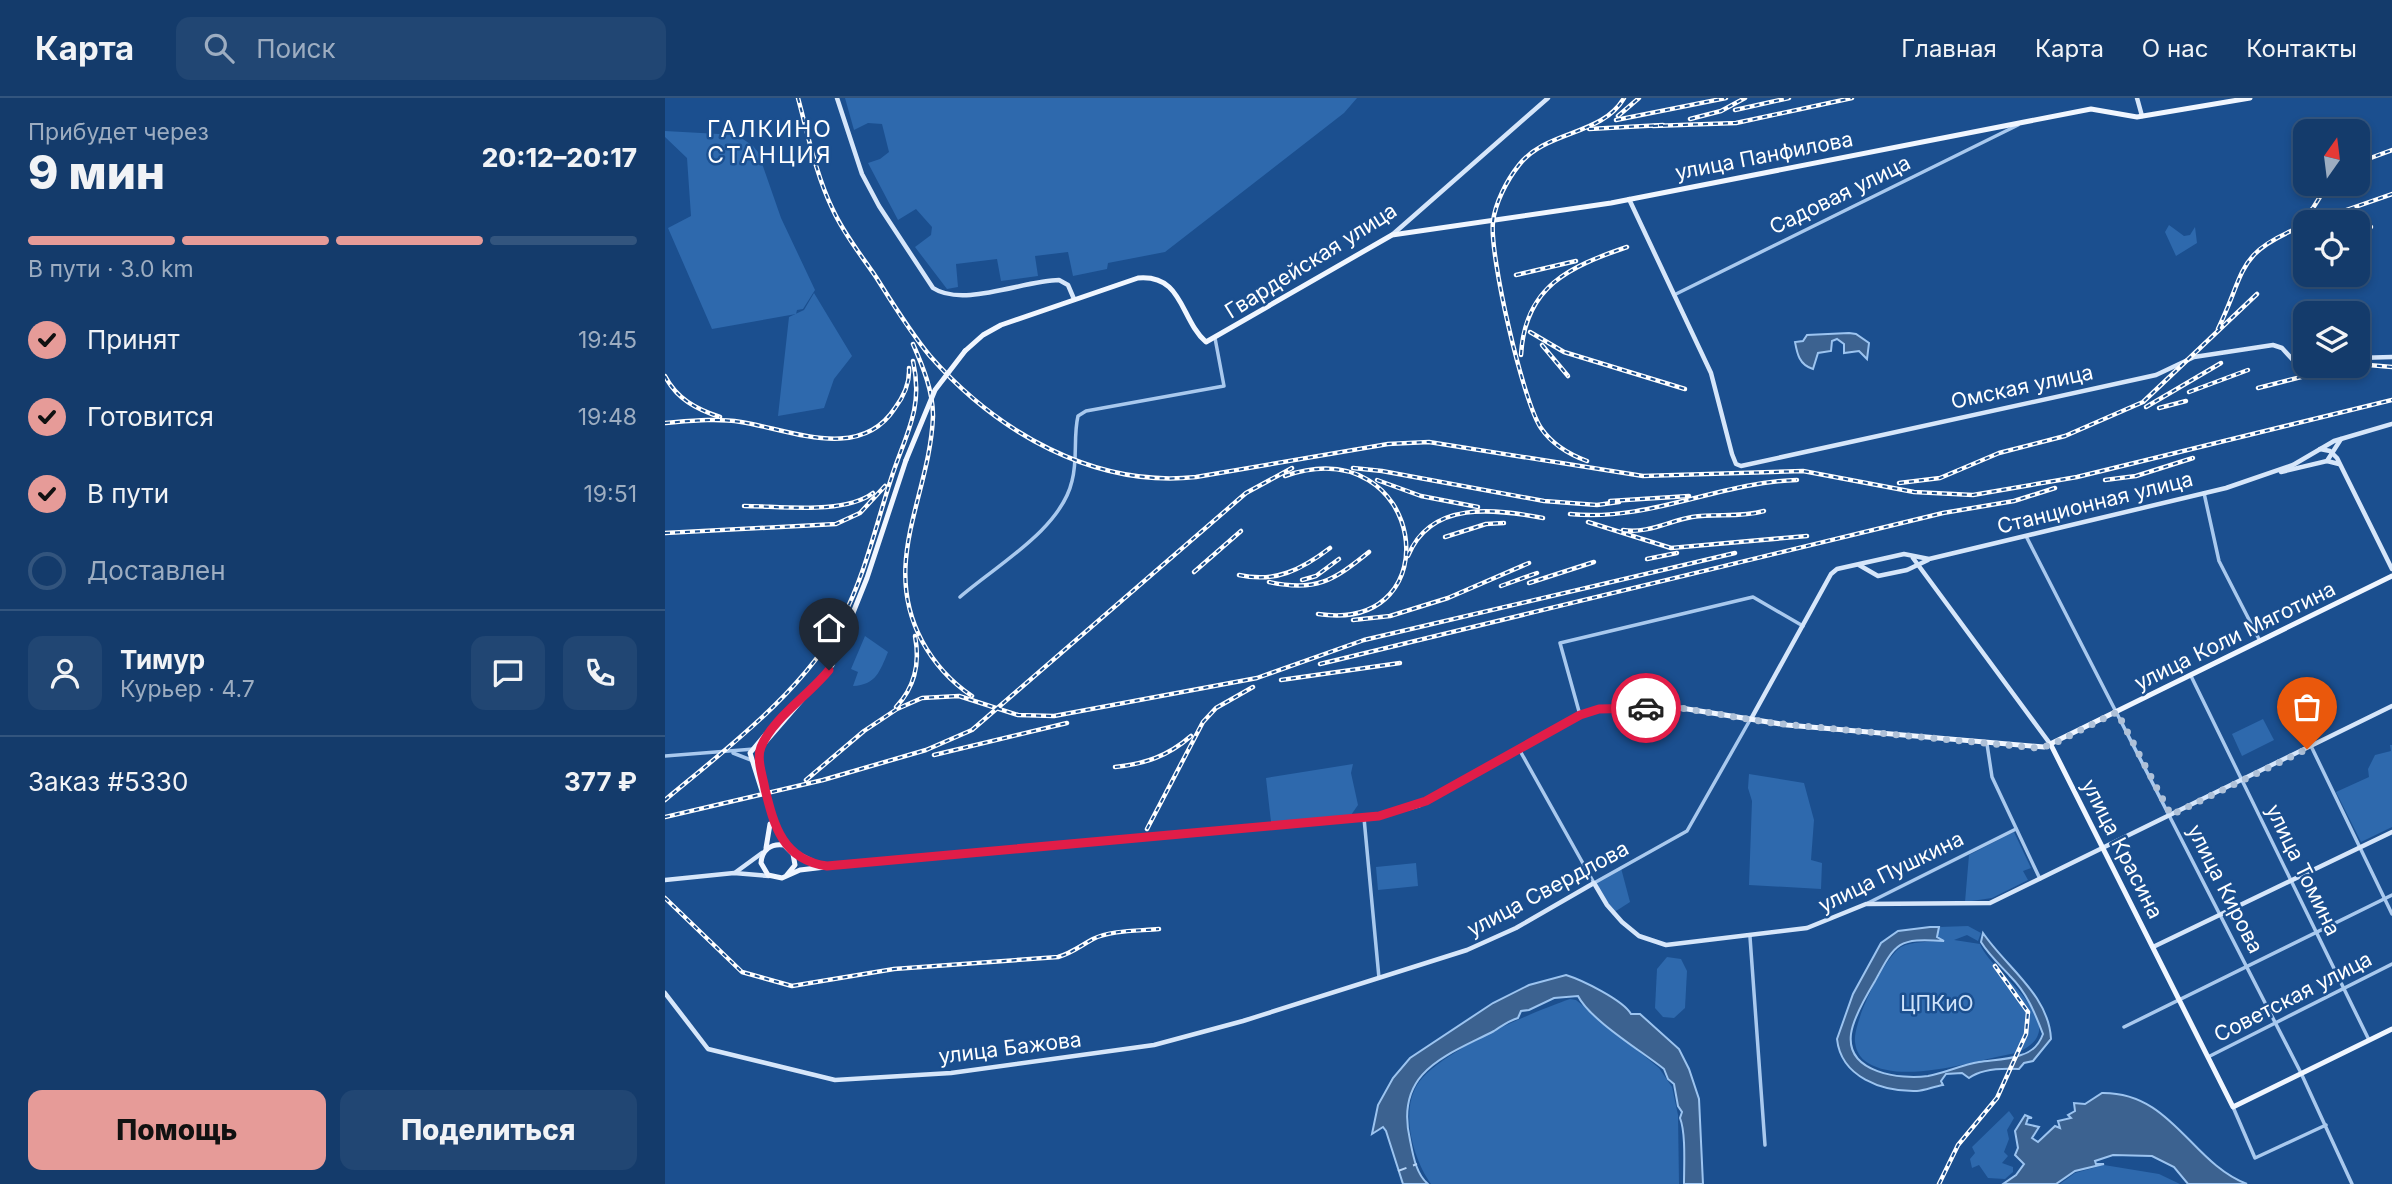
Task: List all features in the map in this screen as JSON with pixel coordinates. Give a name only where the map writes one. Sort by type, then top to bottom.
[{"type":"main road","points":[[838,98],[867,184],[924,277],[936,290],[966,295],[1058,280],[1068,285],[1074,299]]},
{"type":"main road","name":"Гвардейская улица","points":[[1215,338],[1392,235],[1548,98]]},
{"type":"main road","points":[[2137,98],[2141,116]]},
{"type":"main road","name":"улица Панфилова","points":[[1392,235],[1629,199],[2096,108],[2126,117],[2250,98]]},
{"type":"main road","points":[[1629,199],[1674,295]]},
{"type":"main road","points":[[754,748],[827,673],[867,578],[906,460],[935,390],[965,351],[1001,324],[1143,278],[1164,281],[1174,290],[1203,339],[1206,342],[1215,338]]},
{"type":"main road","name":"Омская улица","points":[[1674,295],[1714,382],[1732,454],[1738,465],[2156,374],[2194,357],[2273,345],[2282,348],[2293,360]]},
{"type":"main road","points":[[2370,358],[2392,357]]},
{"type":"main road","name":"Станционная улица","points":[[2267,474],[2341,439],[2392,424]]},
{"type":"main road","points":[[2327,461],[2341,439]]},
{"type":"main road","points":[[2319,449],[2332,453],[2340,465],[2392,569]]},
{"type":"main road","points":[[2313,454],[2312,461],[2315,463]]},
{"type":"main road","name":"Станционная улица","points":[[1878,576],[1907,570],[1929,559],[2204,493],[2267,474],[2327,461],[2340,465]]},
{"type":"main road","points":[[1907,555],[1911,566],[1907,570],[1926,575],[1924,567],[1929,559]]},
{"type":"main road","points":[[1751,720],[1831,574],[1840,568],[1907,555],[1919,565]]},
{"type":"main road","name":"Станционная улица","points":[[1907,555],[1929,559]]},
{"type":"main road","points":[[1877,560],[1873,565],[1878,576]]},
{"type":"main road","points":[[1855,565],[1864,566],[1878,576]]},
{"type":"main road","name":"улица Красина","points":[[1919,565],[2051,745],[2233,1107]]},
{"type":"main road","name":"улица Коли Мяготина","points":[[786,876],[827,866],[1364,818],[1419,804],[1580,715],[1599,709],[1677,707],[1751,720],[2037,748],[2051,745],[2392,576]]},
{"type":"main road","points":[[1866,904],[1884,902],[1980,905],[1999,900],[2392,706]]},
{"type":"main road","points":[[754,748],[755,765],[771,825],[762,867],[770,876]]},
{"type":"main road","points":[[665,880],[734,873],[786,876],[795,862],[772,819],[754,748]]},
{"type":"main road","points":[[2153,947],[2392,832]]},
{"type":"main road","points":[[734,873],[777,844],[789,848]]},
{"type":"main road","name":"улица Коли Мяготина","points":[[789,848],[813,863],[827,866]]},
{"type":"main road","name":"улица Пушкина","points":[[1594,883],[1613,914],[1650,942],[1677,946],[1807,928],[1866,904]]},
{"type":"main road","name":"улица Свердлова","points":[[1379,978],[1485,943],[1594,883]]},
{"type":"main road","name":"улица Бажова","points":[[665,993],[708,1049],[835,1080],[859,1080],[951,1073],[1154,1045],[1379,978]]},
{"type":"main road","points":[[2233,1107],[2392,1029]]},
{"type":"street","name":"Садовая улица","points":[[1674,295],[2020,124]]},
{"type":"street","points":[[960,597],[1053,520],[1065,504],[1077,450],[1078,416],[1086,411],[1224,386],[1215,338]]},
{"type":"street","points":[[2204,493],[2219,561],[2260,641]]},
{"type":"street","name":"улица Кирова","points":[[2026,536],[2301,1073],[2352,1184]]},
{"type":"street","points":[[1580,715],[1560,643],[1753,597],[1803,626]]},
{"type":"street","name":"улица Томина","points":[[2191,676],[2369,1040]]},
{"type":"street","name":"улица Свердлова","points":[[1594,883],[1687,831],[1751,720]]},
{"type":"street","points":[[1987,744],[1992,777],[2040,879]]},
{"type":"street","points":[[2311,746],[2392,914]]},
{"type":"street","points":[[665,756],[754,748]]},
{"type":"street","points":[[1519,749],[1594,883]]},
{"type":"street","points":[[724,752],[747,756],[755,765]]},
{"type":"street","points":[[1364,818],[1379,978]]},
{"type":"street","name":"улица Пушкина","points":[[1866,904],[2016,829]]},
{"type":"street","points":[[2123,1027],[2392,895]]},
{"type":"street","points":[[1750,937],[1765,1145]]},
{"type":"street","name":"Советская улица","points":[[2208,1058],[2392,964]]},
{"type":"street","name":"улица Красина","points":[[2233,1107],[2255,1157],[2326,1125]]},
{"type":"green space","points":[[845,98],[1357,98],[1344,113],[1165,252],[1108,263],[1107,269],[1073,276],[1068,252],[1035,256],[1038,276],[1001,281],[997,259],[956,264],[958,287],[947,289],[915,247],[931,235],[932,227],[916,209],[898,220],[868,163],[889,152],[882,124],[868,123],[854,130]]},
{"type":"green space","points":[[665,131],[737,135],[758,152],[781,218],[815,290],[803,309],[797,310],[796,314],[712,329],[668,228],[691,216],[687,158],[665,137]]},
{"type":"green space","points":[[2169,225],[2184,236],[2190,235],[2195,227],[2197,243],[2176,256],[2165,232]]},
{"type":"green space","points":[[814,293],[852,356],[834,379],[824,408],[778,416],[789,317],[804,310]]},
{"type":"green space","points":[[865,636],[888,652],[872,680],[853,686],[858,672],[851,669]]},
{"type":"green space","points":[[2263,719],[2274,740],[2242,756],[2232,734]]},
{"type":"green space","points":[[2392,745],[2392,827],[2361,842],[2336,792],[2369,777],[2368,769],[2375,755],[2391,751]]},
{"type":"green space","points":[[1353,764],[1351,773],[1358,805],[1351,815],[1271,822],[1266,778]]},
{"type":"green space","points":[[1749,774],[1804,783],[1814,820],[1811,860],[1822,863],[1821,889],[1749,885],[1752,801],[1748,788]]},
{"type":"green space","points":[[2014,832],[2031,868],[2023,871],[2028,880],[1992,898],[1965,902],[1969,855]]},
{"type":"green space","points":[[1416,863],[1418,886],[1378,890],[1376,867]]},
{"type":"green space","points":[[1621,868],[1630,902],[1613,913],[1596,883]]},
{"type":"green space","name":"ЦПКиО","points":[[1968,926],[1981,933],[1978,941],[1967,935],[1954,940],[1980,944],[1987,956],[2026,1000],[2036,1015],[2039,1029],[2034,1042],[2016,1053],[1941,1069],[1901,1072],[1883,1069],[1865,1061],[1855,1042],[1859,1020],[1878,976],[1894,953],[1911,944],[1943,941],[1937,937],[1939,927]]},
{"type":"green space","points":[[1667,957],[1681,959],[1687,971],[1685,1008],[1674,1018],[1663,1017],[1655,1008],[1657,969]]},
{"type":"green space","points":[[1570,999],[1576,1000],[1659,1068],[1672,1087],[1678,1115],[1679,1184],[1431,1184],[1414,1148],[1409,1120],[1413,1093],[1419,1082],[1447,1058],[1467,1046],[1512,1023]]},
{"type":"green space","points":[[2009,1111],[2014,1118],[2007,1130],[2009,1139],[2004,1152],[2008,1156],[2002,1163],[2013,1167],[2013,1172],[2005,1179],[1988,1178],[1979,1165],[1972,1168],[1970,1159],[1975,1153],[1972,1147]]},
{"type":"green space","points":[[2104,1165],[2159,1174],[2180,1184],[2060,1184],[2075,1173]]},
{"type":"shaded area","points":[[1856,334],[1869,343],[1867,359],[1859,351],[1844,353],[1844,344],[1837,339],[1832,341],[1831,351],[1818,353],[1813,369],[1799,358],[1795,342],[1803,341],[1807,335]]},
{"type":"shaded area","points":[[1939,927],[1937,937],[1944,941],[1917,940],[1900,945],[1888,958],[1868,993],[1852,1028],[1852,1047],[1857,1058],[1877,1071],[1917,1077],[1934,1075],[1972,1063],[2016,1057],[2035,1048],[2043,1034],[2034,1011],[2021,989],[1981,942],[1983,933],[2025,982],[2043,1009],[2051,1039],[2033,1061],[2024,1063],[2019,1069],[1992,1070],[1969,1078],[1962,1073],[1946,1074],[1941,1081],[1943,1085],[1917,1091],[1877,1085],[1865,1080],[1846,1063],[1837,1039],[1853,994],[1881,943],[1898,931]]},
{"type":"shaded area","points":[[1566,975],[1611,997],[1631,1014],[1640,1014],[1679,1049],[1699,1099],[1703,1184],[1684,1184],[1684,1141],[1680,1118],[1682,1112],[1678,1106],[1674,1084],[1668,1079],[1664,1069],[1605,1025],[1578,996],[1554,998],[1521,1011],[1518,1018],[1442,1058],[1428,1069],[1417,1082],[1410,1097],[1407,1117],[1416,1164],[1428,1184],[1403,1184],[1386,1131],[1383,1127],[1372,1134],[1378,1105],[1393,1078],[1410,1058],[1493,1003],[1529,985]]},
{"type":"shaded area","points":[[2102,1093],[2126,1096],[2146,1104],[2180,1130],[2211,1161],[2247,1184],[2188,1184],[2174,1167],[2152,1156],[2113,1155],[2095,1161],[2096,1164],[2104,1164],[2075,1171],[2056,1184],[2003,1184],[2016,1175],[2024,1164],[2015,1155],[2018,1148],[2015,1131],[2025,1115],[2032,1118],[2028,1118],[2026,1124],[2039,1127],[2032,1138],[2038,1142],[2055,1126],[2060,1128],[2058,1121],[2071,1118],[2068,1115],[2075,1111],[2074,1103],[2085,1104]]},
{"type":"ferry route","points":[[1398,1171],[1417,1164]]},
{"type":"railway","points":[[798,98],[817,169],[837,219],[930,356],[985,409],[1017,431],[1085,464],[1121,473],[1158,478],[1196,477],[1388,444],[1429,442],[1643,476],[1803,471],[1914,492],[1973,495],[2077,477],[2392,400]]},
{"type":"railway","points":[[1587,461],[1555,444],[1545,434],[1534,413],[1509,327],[1496,264],[1493,222],[1496,207],[1506,185],[1530,154],[1558,138],[1602,120],[1624,98]]},
{"type":"railway","points":[[1618,116],[1639,98]]},
{"type":"railway","points":[[1616,120],[1726,98]]},
{"type":"railway","points":[[1690,119],[1721,111],[1745,98]]},
{"type":"railway","points":[[1735,110],[1789,98]]},
{"type":"railway","points":[[1653,126],[1736,123],[1852,98]]},
{"type":"railway","points":[[1589,129],[1663,125]]},
{"type":"railway","points":[[2370,158],[2392,150]]},
{"type":"railway","points":[[2346,210],[2392,194]]},
{"type":"railway","points":[[2311,210],[2320,196]]},
{"type":"railway","points":[[2218,329],[2240,277],[2254,254],[2293,230]]},
{"type":"railway","points":[[1521,355],[1524,331],[1541,296],[1569,272],[1627,247]]},
{"type":"railway","points":[[1516,275],[1576,261]]},
{"type":"railway","points":[[1899,483],[1940,478],[1999,453],[2065,436],[2143,402],[2257,294]]},
{"type":"railway","points":[[1530,332],[1564,352],[1685,389]]},
{"type":"railway","points":[[913,344],[924,370],[933,416],[930,445],[906,556],[910,612],[932,657],[950,678],[972,696]]},
{"type":"railway","points":[[1542,345],[1568,376]]},
{"type":"railway","points":[[665,800],[738,739],[786,694],[826,645],[842,619],[864,567],[915,408],[916,378],[913,361]]},
{"type":"railway","points":[[2146,407],[2221,363]]},
{"type":"railway","points":[[2370,365],[2392,367]]},
{"type":"railway","points":[[665,423],[732,421],[824,438],[863,434],[880,424],[898,403],[904,394],[909,368]]},
{"type":"railway","points":[[2189,392],[2248,370]]},
{"type":"railway","points":[[665,376],[675,391],[688,402],[720,417]]},
{"type":"railway","points":[[2258,388],[2297,378]]},
{"type":"railway","points":[[2159,408],[2186,401]]},
{"type":"railway","points":[[2105,480],[2136,476],[2193,458]]},
{"type":"railway","points":[[665,817],[823,780],[926,750],[972,730],[1246,493],[1292,468]]},
{"type":"railway","points":[[1353,468],[1544,501],[1597,505],[1619,502]]},
{"type":"railway","points":[[1285,476],[1332,469],[1368,480],[1393,504],[1405,534],[1404,566],[1390,594],[1361,612],[1318,614]]},
{"type":"railway","points":[[1377,480],[1421,496],[1478,507]]},
{"type":"railway","points":[[1570,514],[1628,512],[1740,487],[1797,480]]},
{"type":"railway","points":[[665,533],[836,524],[860,513],[885,486]]},
{"type":"railway","points":[[1320,664],[1943,513],[2014,501],[2055,488]]},
{"type":"railway","points":[[744,506],[829,507],[861,500],[873,493]]},
{"type":"railway","points":[[1610,501],[1689,496]]},
{"type":"railway","points":[[1408,556],[1418,538],[1432,525],[1448,517],[1485,511],[1543,518]]},
{"type":"railway","points":[[1623,530],[1649,529],[1692,517],[1764,511]]},
{"type":"railway","points":[[1588,522],[1671,548],[1807,536]]},
{"type":"railway","points":[[1445,537],[1486,524],[1504,523]]},
{"type":"railway","points":[[1194,572],[1241,531]]},
{"type":"railway","points":[[1239,575],[1264,577],[1287,573],[1309,563],[1330,548]]},
{"type":"railway","points":[[1269,582],[1299,586],[1323,582],[1369,552]]},
{"type":"railway","points":[[1647,559],[1677,553]]},
{"type":"railway","points":[[806,780],[864,731],[897,709],[922,698],[959,696],[1018,715],[1054,716],[1257,678],[1364,640],[1735,553]]},
{"type":"railway","points":[[1302,580],[1316,576],[1339,559]]},
{"type":"railway","points":[[1529,583],[1594,562]]},
{"type":"railway","points":[[1353,620],[1390,616],[1448,598],[1529,563]]},
{"type":"railway","points":[[1501,586],[1537,573]]},
{"type":"railway","points":[[896,707],[908,691],[915,674],[915,636]]},
{"type":"railway","points":[[1281,680],[1400,663]]},
{"type":"railway","points":[[1147,829],[1203,722],[1216,708],[1253,687]]},
{"type":"railway","points":[[934,755],[1067,723]]},
{"type":"railway","points":[[1115,767],[1156,758],[1191,736]]},
{"type":"railway","points":[[665,898],[742,972],[792,986],[894,969],[1058,957],[1100,936],[1159,929]]},
{"type":"railway","points":[[1939,1184],[1958,1145],[1997,1098],[2026,1034],[2028,1012],[1995,966]]},
{"type":"way so far","points":[[1646,708],[1681,708],[1772,723],[2037,748],[2051,745],[2117,712],[2171,815],[2307,749]]},
{"type":"district","name":"ГАЛКИНО СТАНЦИЯ","points":[[770,142]]},
{"type":"route","points":[[829,670],[765,740],[759,755],[774,828],[787,847],[813,863],[827,866],[1379,816],[1408,809],[1426,801],[1580,715],[1599,709],[1646,708]]}]
